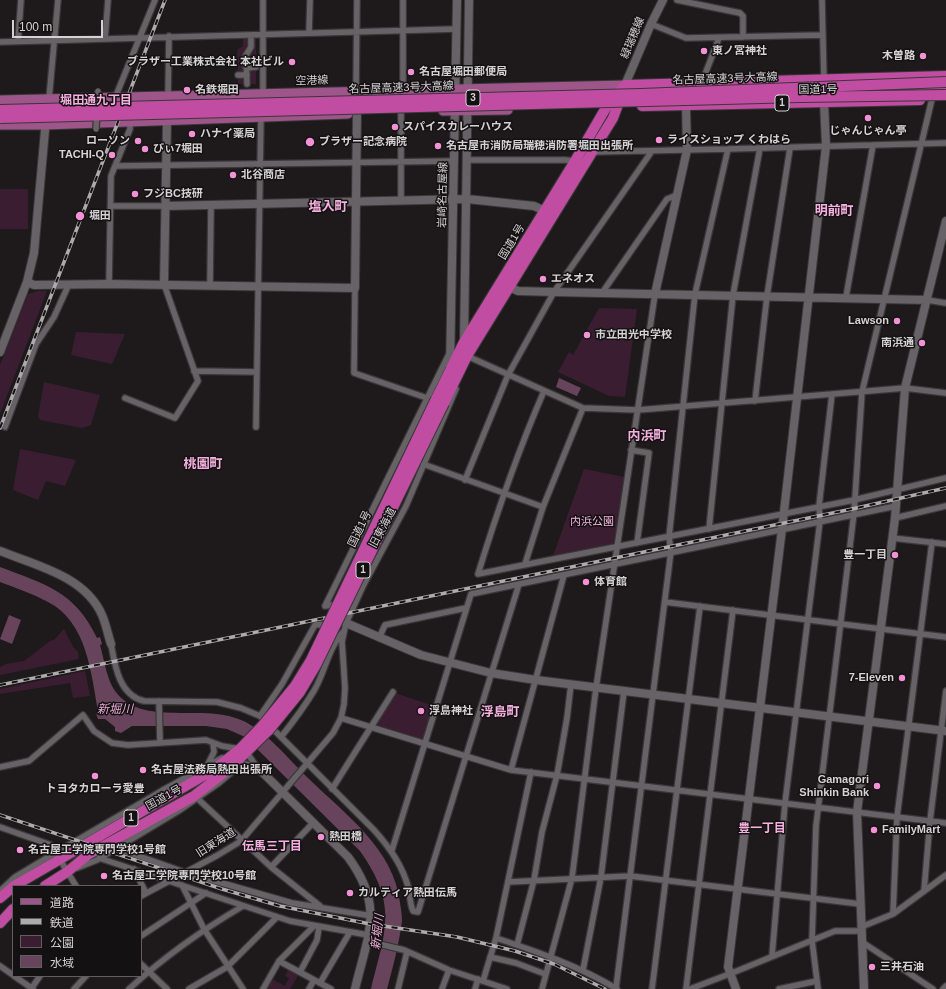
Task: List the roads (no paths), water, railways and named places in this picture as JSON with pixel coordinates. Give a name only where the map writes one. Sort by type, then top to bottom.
[{"type":"highway","name":"国道1号","points":[[47,885],[67,872],[89,854],[194,796],[238,762],[244,750],[295,686],[311,660],[450,367],[607,106],[625,85],[824,81],[946,76]]},
{"type":"highway","name":"名古屋高速3号大高線","points":[[0,110],[641,94],[946,82]]},
{"type":"highway","name":"国道1号","points":[[435,400],[465,358],[613,118],[625,85]]},
{"type":"highway","points":[[887,102],[907,90],[946,88]]},
{"type":"highway","name":"名古屋高速3号大高線","points":[[0,118],[800,97],[946,95]]},
{"type":"highway","name":"国道1号","points":[[618,106],[887,102],[946,98]]},
{"type":"highway","name":"国道1号","points":[[15,885],[57,857],[190,785],[244,750]]},
{"type":"highway","name":"国道1号","points":[[0,898],[12,888]]},
{"type":"highway","points":[[0,923],[12,910]]},
{"type":"main road","name":"空港線","points":[[0,100],[263,95],[468,88],[625,85]]},
{"type":"main road","points":[[0,125],[44,125],[260,118],[357,113],[618,106]]},
{"type":"street","points":[[18,41],[21,0]]},
{"type":"street","points":[[0,352],[27,282],[34,253],[44,125],[49,99],[58,0]]},
{"type":"street","points":[[105,39],[108,0]]},
{"type":"street","points":[[116,98],[155,0]]},
{"type":"street","points":[[256,427],[260,118],[263,95],[263,0]]},
{"type":"street","points":[[309,33],[310,0]]},
{"type":"street","points":[[356,92],[356,32],[358,28],[357,0]]},
{"type":"street","points":[[403,0],[403,91]]},
{"type":"street","name":"岩崎名古屋線","points":[[450,367],[457,0]]},
{"type":"street","points":[[469,0],[465,358],[583,408],[638,410],[905,388],[946,394]]},
{"type":"street","name":"緑瑞穂線","points":[[625,85],[663,0]]},
{"type":"street","points":[[677,0],[740,13],[742,16],[743,37]]},
{"type":"street","points":[[822,0],[824,81]]},
{"type":"street","points":[[651,24],[686,38],[823,35]]},
{"type":"street","points":[[0,42],[456,29]]},
{"type":"street","points":[[168,97],[169,36]]},
{"type":"street","points":[[247,84],[246,55],[251,48],[251,36]]},
{"type":"street","points":[[704,83],[704,77],[718,38]]},
{"type":"street","points":[[246,68],[256,67]]},
{"type":"street","points":[[238,75],[246,75]]},
{"type":"street","points":[[96,129],[98,91]]},
{"type":"street","points":[[818,989],[812,940],[818,808],[854,513],[862,392],[932,99]]},
{"type":"street","points":[[736,989],[732,974],[728,967],[782,529],[826,146],[824,102]]},
{"type":"street","points":[[542,989],[572,878],[596,688],[655,294],[687,150],[686,106]]},
{"type":"street","points":[[401,112],[401,201]]},
{"type":"street","points":[[357,113],[355,162],[354,373],[435,400]]},
{"type":"street","points":[[125,398],[175,418],[198,381],[164,284],[167,121]]},
{"type":"street","points":[[109,284],[111,176],[130,129],[130,122]]},
{"type":"street","points":[[591,152],[946,143]]},
{"type":"street","points":[[846,297],[873,145]]},
{"type":"street","points":[[709,529],[733,295],[760,148]]},
{"type":"street","points":[[755,401],[767,296],[790,148]]},
{"type":"street","points":[[496,938],[551,956],[583,970],[616,988],[670,552],[669,537],[695,294],[728,149]]},
{"type":"street","points":[[465,480],[508,375],[554,292],[652,151]]},
{"type":"street","points":[[468,160],[575,161]]},
{"type":"street","points":[[115,166],[455,161]]},
{"type":"street","points":[[602,293],[668,199],[676,195]]},
{"type":"street","points":[[111,206],[212,206],[467,199],[534,206],[545,211]]},
{"type":"street","points":[[210,285],[212,206]]},
{"type":"street","points":[[864,989],[857,812],[895,518],[905,388],[946,221]]},
{"type":"street","points":[[27,282],[34,285],[164,284],[355,288]]},
{"type":"street","points":[[5,427],[36,344],[54,317],[69,284]]},
{"type":"street","points":[[509,287],[518,291],[846,297],[946,302]]},
{"type":"street","points":[[356,602],[325,606],[340,574],[435,400],[450,354]]},
{"type":"street","name":"旧東海道","points":[[307,766],[333,733],[341,718],[345,688],[342,642],[346,622],[363,586],[406,506],[463,372],[465,358]]},
{"type":"street","points":[[194,371],[257,372]]},
{"type":"street","points":[[544,391],[523,438],[503,492],[478,574],[854,500],[897,491],[946,478]]},
{"type":"street","points":[[772,956],[785,803],[820,521],[819,506],[832,394]]},
{"type":"street","points":[[525,564],[543,507],[583,408]]},
{"type":"street","points":[[631,450],[649,453],[637,543]]},
{"type":"street","points":[[423,464],[543,507]]},
{"type":"street","points":[[392,850],[471,594],[615,563],[709,545],[854,513],[896,506]]},
{"type":"street","points":[[895,518],[946,506]]},
{"type":"street","points":[[892,538],[946,544]]},
{"type":"street","points":[[893,914],[897,817],[932,542]]},
{"type":"street","points":[[0,551],[55,572],[85,592],[102,615],[111,644],[117,673],[124,688],[137,700],[159,704],[225,703],[260,716],[307,766],[374,830],[392,850],[402,870],[408,889],[410,905],[413,911],[418,912],[491,673],[520,584]]},
{"type":"street","points":[[340,574],[363,586]]},
{"type":"street","points":[[511,770],[564,575]]},
{"type":"street","points":[[664,602],[946,637]]},
{"type":"street","points":[[652,989],[700,606]]},
{"type":"street","points":[[378,638],[385,625],[466,608]]},
{"type":"street","points":[[686,989],[733,610]]},
{"type":"street","points":[[260,716],[282,684],[315,625],[346,622],[378,638],[421,654],[491,673],[596,688],[943,731]]},
{"type":"street","points":[[281,737],[295,720],[315,689],[336,642],[344,632]]},
{"type":"street","points":[[516,945],[534,880],[542,832],[556,775],[567,718],[571,684]]},
{"type":"street","points":[[583,970],[601,877],[624,691]]},
{"type":"street","points":[[924,891],[930,821],[943,731],[946,691]]},
{"type":"street","points":[[332,789],[393,692]]},
{"type":"street","points":[[159,704],[160,743]]},
{"type":"street","points":[[0,767],[29,761],[83,715],[94,731],[112,743],[128,745],[206,740],[244,750],[257,767],[285,791],[313,823],[348,857],[367,889],[372,916],[355,989]]},
{"type":"street","points":[[341,718],[511,770],[946,823]]},
{"type":"street","points":[[206,766],[212,759],[213,743]]},
{"type":"street","points":[[0,891],[15,877],[57,857],[206,766],[229,754],[244,750]]},
{"type":"street","points":[[231,773],[238,762]]},
{"type":"street","points":[[67,872],[99,858],[198,799],[240,765],[245,764],[257,767]]},
{"type":"street","points":[[285,791],[307,766]]},
{"type":"street","points":[[475,989],[490,956],[496,938],[531,772]]},
{"type":"street","name":"旧東海道","points":[[144,895],[187,873],[241,841],[285,791]]},
{"type":"street","points":[[198,799],[241,841],[271,867],[322,907]]},
{"type":"street","points":[[271,867],[313,823]]},
{"type":"street","points":[[0,827],[51,844],[57,857],[75,885]]},
{"type":"street","points":[[116,848],[187,873],[292,903],[372,916]]},
{"type":"street","points":[[99,858],[277,917],[316,927],[350,932],[367,938],[376,944],[406,951],[449,970],[504,989]]},
{"type":"street","points":[[134,869],[140,885]]},
{"type":"street","points":[[690,989],[732,974],[772,956],[835,931],[862,929],[893,914],[946,875]]},
{"type":"street","points":[[508,882],[630,876],[860,904]]},
{"type":"street","points":[[182,885],[204,929],[227,967],[243,989]]},
{"type":"street","points":[[142,935],[206,893]]},
{"type":"street","points":[[142,977],[204,929],[243,906]]},
{"type":"street","points":[[189,989],[227,967],[277,917]]},
{"type":"street","points":[[263,989],[279,960],[316,927]]},
{"type":"street","points":[[300,972],[317,940],[316,927]]},
{"type":"street","points":[[309,989],[317,981],[350,932]]},
{"type":"street","points":[[862,942],[933,989]]},
{"type":"street","points":[[398,989],[406,951]]},
{"type":"street","points":[[490,956],[516,963],[545,974]]},
{"type":"street","points":[[279,960],[331,989]]},
{"type":"street","points":[[142,965],[167,989]]},
{"type":"street","points":[[0,966],[12,975]]},
{"type":"street","points":[[442,989],[449,970]]},
{"type":"street","points":[[15,977],[32,989],[39,977]]},
{"type":"street","points":[[74,989],[85,977]]},
{"type":"street","points":[[129,989],[142,977]]},
{"type":"street","points":[[779,989],[817,981]]},
{"type":"street","points":[[943,989],[946,986]]},
{"type":"water","points":[[559,378],[581,388],[577,396],[556,387]]},
{"type":"water","name":"新堀川","points":[[0,567],[57,591],[79,609],[97,638],[100,637],[102,644],[100,645],[110,681],[112,686],[123,699],[137,707],[153,711],[225,715],[241,720],[250,725],[277,746],[366,834],[378,849],[388,866],[396,884],[401,910],[402,921],[399,938],[387,989],[371,989],[384,933],[384,903],[380,887],[372,870],[360,851],[245,737],[227,729],[206,726],[132,726],[121,733],[115,731],[115,727],[105,719],[98,719],[96,713],[98,711],[93,681],[85,650],[79,635],[71,622],[61,611],[48,602],[0,582]]},
{"type":"water","points":[[9,615],[21,620],[12,644],[0,639]]},
{"type":"railway","points":[[0,428],[165,0]]},
{"type":"railway","points":[[0,685],[852,509],[946,488]]},
{"type":"railway","points":[[0,815],[222,889],[280,906],[370,924],[457,937],[515,951],[554,964],[605,989]]},
{"type":"place","name":"東ノ宮神社","points":[[704,51]]},
{"type":"place","name":"木曽路","points":[[923,56]]},
{"type":"place","name":"ブラザー工業株式会社 本社ビル","points":[[292,62]]},
{"type":"place","name":"名古屋堀田郵便局","points":[[411,72]]},
{"type":"place","name":"名鉄堀田","points":[[187,90]]},
{"type":"place","name":"じゃんじゃん亭","points":[[868,118]]},
{"type":"place","name":"スパイスカレーハウス","points":[[395,127]]},
{"type":"place","name":"ハナイ薬局","points":[[192,134]]},
{"type":"place","name":"ライスショップ くわはら","points":[[659,140]]},
{"type":"place","name":"ローソン","points":[[138,141]]},
{"type":"place","name":"ブラザー記念病院","points":[[310,142]]},
{"type":"place","name":"名古屋市消防局瑞穂消防署堀田出張所","points":[[438,146]]},
{"type":"place","name":"びぃ7堀田","points":[[145,149]]},
{"type":"place","name":"TACHI-Q","points":[[112,155]]},
{"type":"place","name":"北谷商店","points":[[233,175]]},
{"type":"place","name":"フジBC技研","points":[[135,194]]},
{"type":"place","name":"堀田","points":[[80,216]]},
{"type":"place","name":"エネオス","points":[[543,279]]},
{"type":"place","name":"Lawson","points":[[897,321]]},
{"type":"place","name":"市立田光中学校","points":[[587,335]]},
{"type":"place","name":"南浜通","points":[[922,343]]},
{"type":"place","name":"豊一丁目","points":[[895,555]]},
{"type":"place","name":"体育館","points":[[586,582]]},
{"type":"place","name":"7-Eleven","points":[[902,678]]},
{"type":"place","name":"浮島神社","points":[[421,711]]},
{"type":"place","name":"名古屋法務局熱田出張所","points":[[143,770]]},
{"type":"place","name":"トヨタカローラ愛豊","points":[[95,776]]},
{"type":"place","name":"Gamagori Shinkin Bank","points":[[877,786]]},
{"type":"place","name":"FamilyMart","points":[[874,830]]},
{"type":"place","name":"熱田橋","points":[[321,837]]},
{"type":"place","name":"名古屋工学院専門学校1号館","points":[[20,850]]},
{"type":"place","name":"名古屋工学院専門学校10号館","points":[[104,876]]},
{"type":"place","name":"カルティア熱田伝馬","points":[[350,893]]},
{"type":"place","name":"三井石油","points":[[872,967]]},
{"type":"district","name":"堀田通九丁目","points":[[96,101]]},
{"type":"district","name":"塩入町","points":[[328,207]]},
{"type":"district","name":"明前町","points":[[834,211]]},
{"type":"district","name":"内浜町","points":[[647,436]]},
{"type":"district","name":"桃園町","points":[[203,464]]},
{"type":"district","name":"浮島町","points":[[500,712]]},
{"type":"district","name":"豊一丁目","points":[[762,829]]},
{"type":"district","name":"伝馬三丁目","points":[[272,847]]},
{"type":"park label","name":"内浜公園","points":[[592,522]]}]
